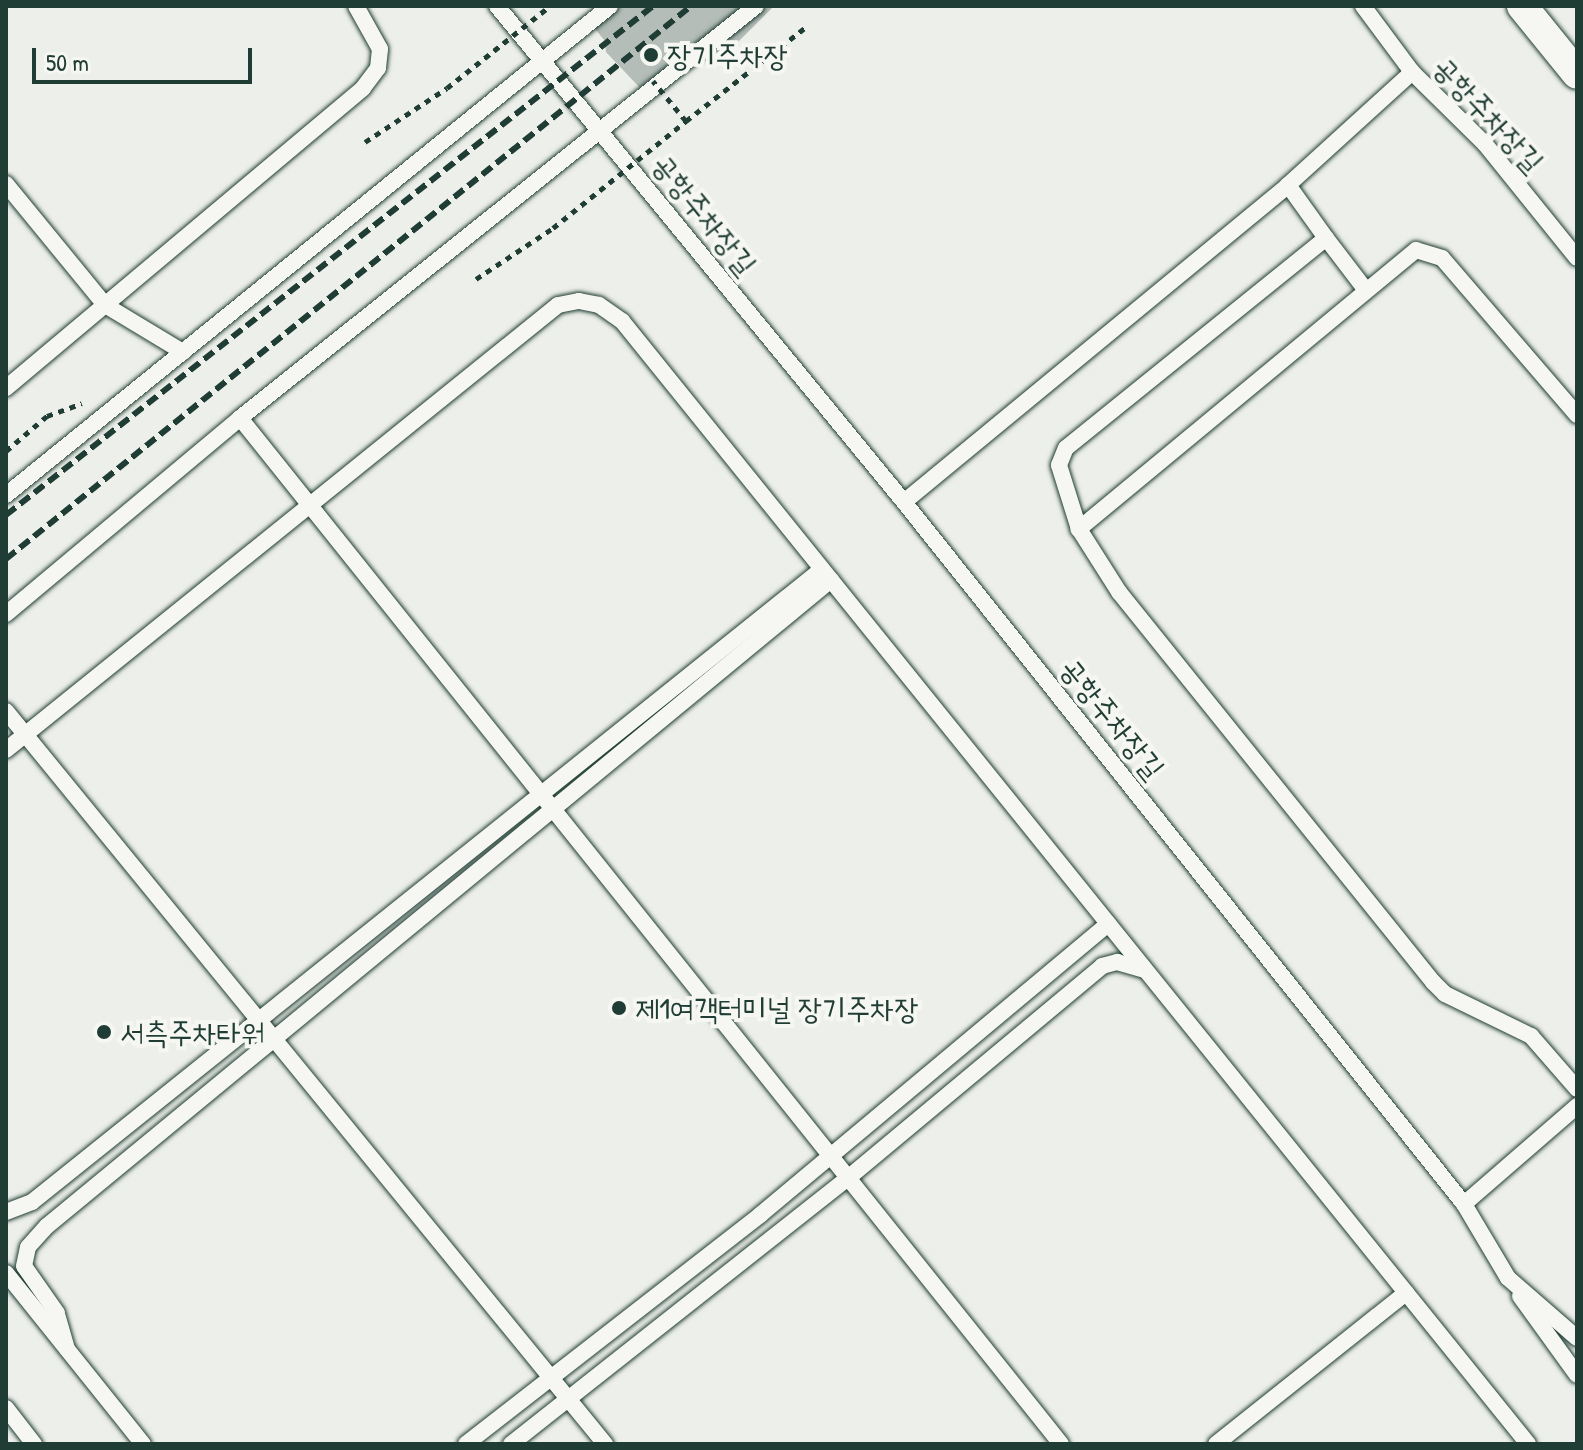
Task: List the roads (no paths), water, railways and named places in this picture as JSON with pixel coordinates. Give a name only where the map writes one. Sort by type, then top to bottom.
[{"type":"street","points":[[1522,6],[1577,74]]},
{"type":"lane","points":[[6,388],[363,88],[378,68],[380,49],[356,6]]},
{"type":"lane","name":"공항주차장길","points":[[497,6],[904,502],[1464,1204],[1508,1278],[1577,1338]]},
{"type":"lane","points":[[6,495],[610,6]]},
{"type":"lane","points":[[6,614],[240,418],[756,6]]},
{"type":"lane","name":"공항주차장길","points":[[1363,6],[1412,72],[1485,144],[1576,256]]},
{"type":"lane","points":[[904,502],[1288,185],[1412,72]]},
{"type":"lane","points":[[6,184],[105,305],[183,352]]},
{"type":"lane","points":[[1288,185],[1365,289]]},
{"type":"lane","points":[[1326,238],[1066,448],[1059,465],[1079,529],[1119,592],[1433,982],[1445,994],[1531,1036],[1577,1089]]},
{"type":"lane","points":[[1079,529],[1406,255],[1433,252],[1577,415]]},
{"type":"lane","points":[[6,750],[558,305],[579,301],[599,305],[622,321],[1528,1444]]},
{"type":"lane","points":[[240,418],[1061,1444]]},
{"type":"lane","points":[[6,1212],[32,1202],[540,794],[826,574]]},
{"type":"lane","points":[[67,1349],[57,1313],[24,1266],[28,1247],[552,809],[826,574]]},
{"type":"lane","points":[[6,711],[605,1444]]},
{"type":"lane","points":[[466,1444],[831,1157],[1108,924]]},
{"type":"lane","points":[[511,1444],[848,1178],[1102,966],[1117,962],[1145,970]]},
{"type":"lane","points":[[1464,1204],[1577,1106]]},
{"type":"lane","points":[[6,1273],[143,1444]]},
{"type":"lane","points":[[1508,1278],[1577,1375]]},
{"type":"lane","points":[[1216,1444],[1406,1293]]},
{"type":"lane","points":[[6,1408],[34,1444]]},
{"type":"railway","points":[[6,515],[653,6]]},
{"type":"railway","points":[[6,559],[691,6]]},
{"type":"place","name":"장기주차장","points":[[651,55]]},
{"type":"place","name":"제1여객터미널 장기주차장","points":[[619,1008]]},
{"type":"place","name":"서측주차타워","points":[[104,1032]]}]
